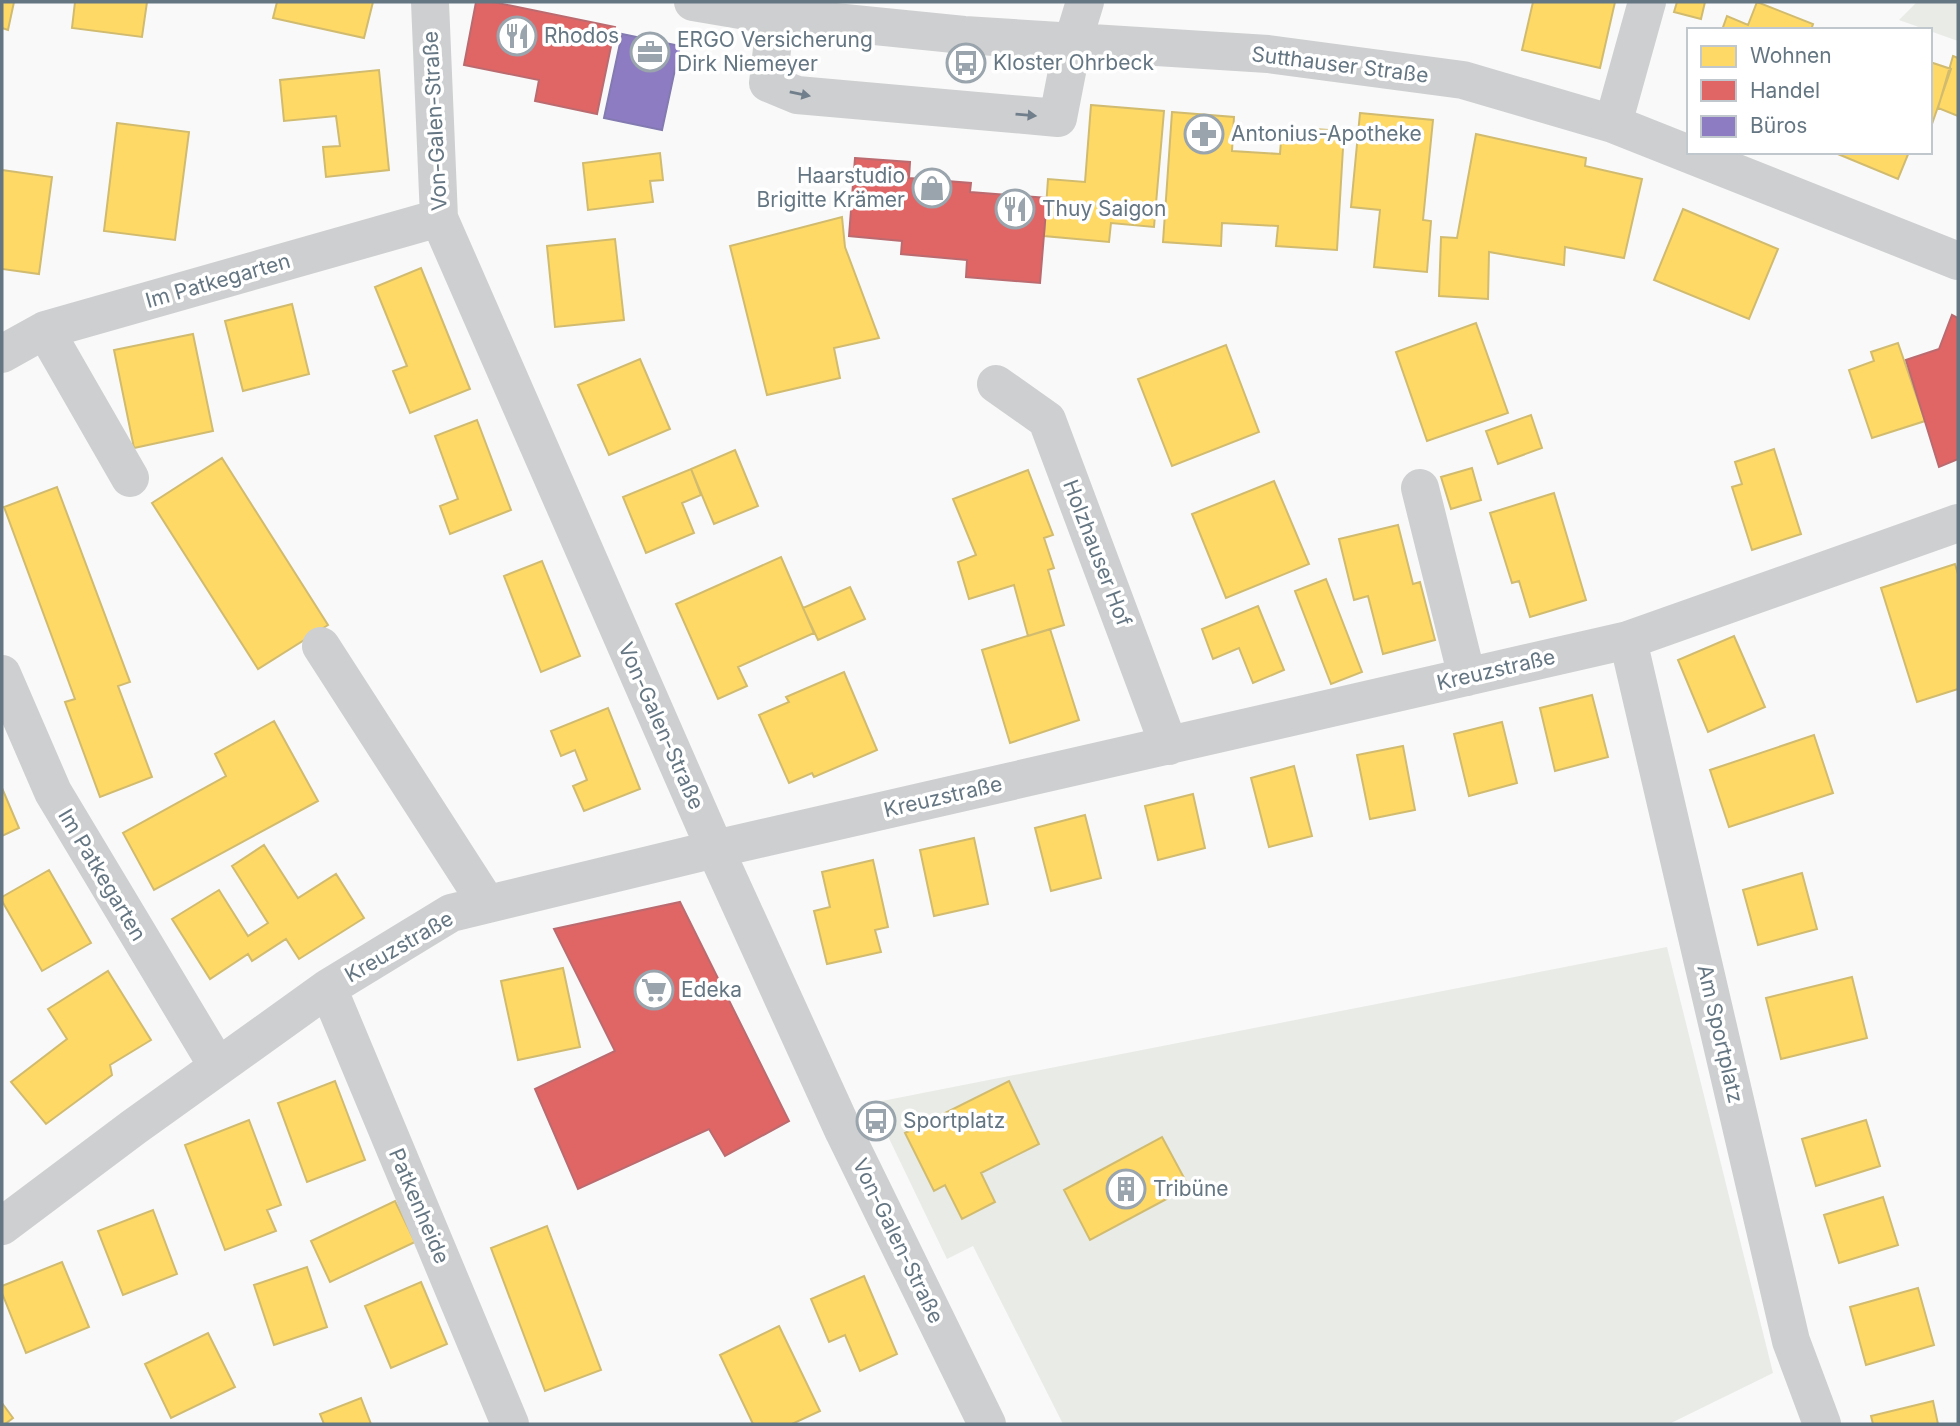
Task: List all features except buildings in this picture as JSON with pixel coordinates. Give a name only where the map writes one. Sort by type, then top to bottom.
[{"type":"street","name":"Von-Galen-Straße","points":[[430,2],[439,218],[715,849],[844,1132],[987,1424]]},
{"type":"street","name":"Sutthauser Straße","points":[[692,2],[774,33],[964,35],[1070,58],[1268,54],[1463,80],[1613,124],[1687,153]]},
{"type":"street","points":[[774,33],[768,83],[797,95],[1058,118],[1085,2]]},
{"type":"street","points":[[1613,124],[1647,2]]},
{"type":"street","name":"Sutthauser Straße","points":[[1689,154],[1958,261]]},
{"type":"street","name":"Im Patkegarten","points":[[2,354],[45,330],[439,218]]},
{"type":"street","points":[[45,330],[130,478]]},
{"type":"street","name":"Holzhauser Hof","points":[[996,384],[1047,420],[1169,746]]},
{"type":"street","points":[[1420,488],[1467,677]]},
{"type":"street","name":"Kreuzstraße","points":[[2,1226],[328,988],[451,913],[715,849],[1628,640],[1958,523]]},
{"type":"street","name":"Am Sportplatz","points":[[1628,640],[1791,1340],[1822,1424]]},
{"type":"street","points":[[321,646],[488,904]]},
{"type":"street","name":"Im Patkegarten","points":[[2,674],[53,792],[218,1067]]},
{"type":"street","name":"Patkenheide","points":[[328,988],[510,1424]]},
{"type":"shaded area","points":[[1917,2],[1958,2],[1958,41],[1932,32],[1932,28],[1921,28],[1899,20]]},
{"type":"shaded area","points":[[1667,947],[1773,1373],[1669,1424],[1063,1424],[973,1246],[947,1259],[872,1103]]},
{"type":"place","name":"Rhodos","points":[[517,36]]},
{"type":"place","name":"ERGO Versicherung Dirk Niemeyer","points":[[650,52]]},
{"type":"place","name":"Kloster Ohrbeck","points":[[966,63]]},
{"type":"place","name":"Antonius-Apotheke","points":[[1204,134]]},
{"type":"place","name":"Haarstudio Brigitte Krämer","points":[[932,188]]},
{"type":"place","name":"Thuy Saigon","points":[[1015,209]]},
{"type":"place","name":"Edeka","points":[[654,990]]},
{"type":"place","name":"Sportplatz","points":[[876,1121]]},
{"type":"place","name":"Tribüne","points":[[1126,1189]]}]
